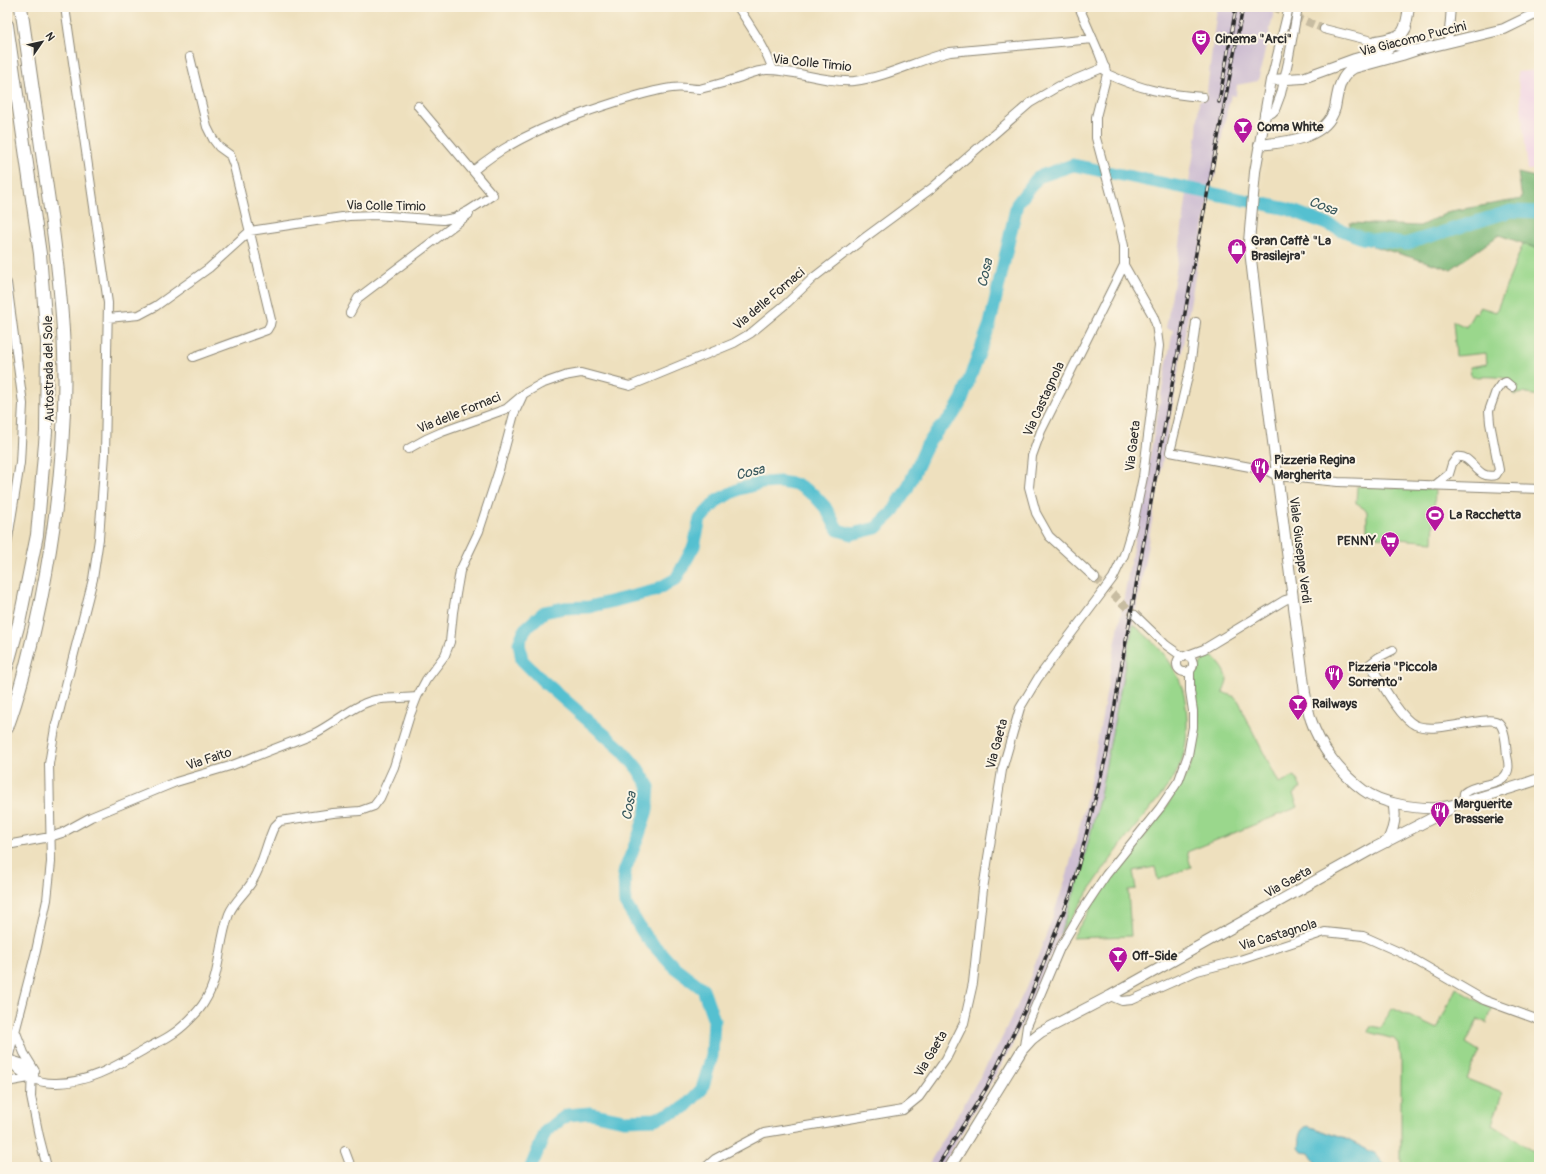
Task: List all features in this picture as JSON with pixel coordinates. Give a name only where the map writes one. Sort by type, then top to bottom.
[{"type":"highway","name":"Autostrada del Sole","points":[[7,728],[34,634],[50,553],[64,426],[65,378],[61,297],[53,228],[20,7]]},
{"type":"highway","name":"Autostrada del Sole","points":[[7,25],[40,254],[47,341],[46,432],[37,535],[20,623],[7,667]]},
{"type":"main road","points":[[1409,7],[1404,40],[1413,49]]},
{"type":"main road","name":"Via Giacomo Puccini","points":[[1259,145],[1297,140],[1312,134],[1324,125],[1332,114],[1341,80],[1349,71],[1359,65],[1402,55],[1413,49],[1448,43],[1504,29],[1539,12]]},
{"type":"main road","points":[[1271,80],[1285,77],[1297,79],[1312,76],[1355,58],[1386,50],[1393,46],[1402,36],[1406,28]]},
{"type":"main road","points":[[1376,41],[1390,39],[1399,35],[1406,28]]},
{"type":"main road","name":"Viale Giuseppe Verdi","points":[[1271,80],[1255,172],[1249,242],[1292,598],[1301,665],[1311,720],[1326,752],[1342,772],[1364,791],[1393,803],[1417,807],[1437,808],[1463,802]]},
{"type":"main road","points":[[1463,802],[1539,779]]},
{"type":"main road","name":"Via Gaeta","points":[[1024,1046],[1048,1028],[1110,996],[1416,826],[1463,802]]},
{"type":"main road","points":[[1387,842],[1393,830],[1394,824],[1395,810],[1393,803]]},
{"type":"main road","points":[[1416,826],[1421,817],[1417,807]]},
{"type":"main road","points":[[950,1167],[1024,1046]]},
{"type":"street","points":[[65,7],[108,303],[105,454],[99,539],[93,579],[55,728],[49,764],[51,862],[47,900],[36,950],[7,1061],[19,1072],[41,1081],[54,1083],[73,1082],[90,1077],[172,1035],[192,1017],[205,1002],[216,978],[229,913],[236,900],[253,881],[274,826],[280,821],[360,810],[374,806],[380,798],[394,767],[417,697],[426,680],[445,655],[450,642],[453,612],[460,571],[479,531],[499,470],[514,414],[522,396]]},
{"type":"street","points":[[738,7],[752,26],[773,70]]},
{"type":"street","points":[[1079,7],[1106,71],[1141,88],[1165,93],[1203,96]]},
{"type":"street","points":[[1271,80],[1289,7]]},
{"type":"street","points":[[1264,114],[1272,113],[1275,110],[1285,77],[1298,7]]},
{"type":"street","points":[[1448,43],[1451,7]]},
{"type":"street","points":[[1324,29],[1393,46],[1413,49]]},
{"type":"street","name":"Via Colle Timio","points":[[473,171],[509,146],[542,129],[585,112],[663,89],[674,87],[700,89],[764,70],[853,81],[873,78],[896,71],[936,55],[950,52],[1093,39]]},
{"type":"street","points":[[190,57],[207,127],[219,147],[230,155],[234,166],[271,320],[267,330],[193,357]]},
{"type":"street","name":"Via Gaeta","points":[[706,1167],[715,1159],[764,1134],[903,1110],[919,1097],[946,1060],[964,1022],[973,983],[983,889],[1002,770],[1020,708],[1038,678],[1113,578],[1124,555],[1134,518],[1142,476],[1159,346],[1156,324],[1153,316],[1124,265],[1124,246],[1096,138],[1096,117],[1106,71]]},
{"type":"street","name":"Via delle Fornaci","points":[[408,449],[442,432],[506,409],[522,396],[541,384],[564,376],[581,373],[630,386],[734,343],[751,333],[787,303],[813,278],[955,170],[1030,103],[1059,86],[1106,71]]},
{"type":"street","name":"Via Colle Timio","points":[[250,231],[350,216],[375,215],[443,220],[454,218],[472,209],[493,195],[418,106]]},
{"type":"street","name":"Via Colle Timio","points":[[350,313],[358,298],[469,215],[472,209]]},
{"type":"street","points":[[108,318],[139,315],[156,306],[209,268],[250,231]]},
{"type":"street","name":"Via Castagnola","points":[[1095,578],[1049,536],[1036,513],[1029,487],[1032,456],[1041,431],[1124,265]]},
{"type":"street","points":[[7,283],[23,404],[20,463],[7,545]]},
{"type":"street","points":[[1196,322],[1190,368],[1170,452],[1266,470],[1277,476],[1338,482],[1539,489]]},
{"type":"street","points":[[1434,486],[1449,474],[1452,464],[1457,458],[1461,457],[1466,459],[1484,475],[1490,477],[1496,475],[1499,470],[1490,423],[1490,412],[1496,391],[1501,384],[1506,382],[1512,387]]},
{"type":"street","points":[[1179,668],[1179,659],[1204,650],[1284,600],[1292,598]]},
{"type":"street","points":[[1135,615],[1166,645],[1174,656],[1190,691]]},
{"type":"street","points":[[1024,1046],[1026,1026],[1064,941],[1106,875],[1160,808],[1178,780],[1188,755],[1193,727],[1190,691],[1192,668],[1191,659],[1184,657],[1166,645]]},
{"type":"street","points":[[1179,668],[1186,672],[1192,668],[1204,650]]},
{"type":"street","points":[[1393,650],[1370,664],[1398,708],[1415,725],[1427,728],[1444,728],[1494,720],[1500,724],[1503,730],[1509,765],[1508,772],[1502,779],[1469,789],[1464,793],[1463,802]]},
{"type":"street","name":"Via Faito","points":[[7,845],[50,837],[62,833],[91,817],[176,782],[230,766],[315,733],[327,727],[361,704],[374,700],[417,697]]},
{"type":"street","name":"Via Castagnola","points":[[1110,996],[1122,1001],[1132,1000],[1197,971],[1240,960],[1325,932],[1363,936],[1408,956],[1484,1000],[1539,1020]]},
{"type":"street","points":[[15,1029],[31,1078],[31,1097],[47,1167]]},
{"type":"street","points":[[7,1084],[12,1081],[31,1078]]},
{"type":"street","points":[[345,1151],[351,1167]]},
{"type":"shaded area","points":[[1210,7],[1275,7],[1258,81],[1237,85],[1236,96],[1231,95],[1223,129],[1215,176],[1212,180],[1140,589],[1100,796],[1079,878],[1060,934],[1037,993],[1009,1052],[942,1167],[927,1167],[998,1046],[1026,988],[1067,875],[1088,793],[1173,330],[1166,328],[1197,134],[1199,101],[1206,99],[1217,8]]},
{"type":"shaded area","points":[[1539,70],[1539,169],[1528,170],[1517,72]]},
{"type":"green space","points":[[1518,173],[1539,178],[1539,249],[1499,235],[1451,269],[1349,239],[1350,223],[1420,226],[1451,211],[1522,199]]},
{"type":"green space","points":[[1523,244],[1539,249],[1539,396],[1522,393],[1514,395],[1514,386],[1512,382],[1505,378],[1471,377],[1470,367],[1487,364],[1486,353],[1456,356],[1453,321],[1466,327],[1474,313],[1477,314],[1480,307],[1496,312]]},
{"type":"green space","points":[[1357,486],[1435,489],[1433,542],[1376,537],[1377,531],[1367,530],[1367,511],[1356,503]]},
{"type":"green space","points":[[1133,624],[1161,651],[1170,662],[1180,681],[1184,694],[1187,723],[1184,752],[1174,777],[1128,835],[1060,934],[1079,878],[1100,796]]},
{"type":"green space","points":[[1209,655],[1218,662],[1225,672],[1227,681],[1223,692],[1235,697],[1240,703],[1246,719],[1279,783],[1295,776],[1301,788],[1293,794],[1298,807],[1187,852],[1191,867],[1158,880],[1155,867],[1133,871],[1136,889],[1128,890],[1131,936],[1072,938],[1106,884],[1163,812],[1188,772],[1195,753],[1199,731],[1194,676],[1205,656]]},
{"type":"green space","points":[[1456,988],[1492,1009],[1487,1023],[1478,1019],[1466,1043],[1479,1051],[1467,1079],[1502,1093],[1492,1125],[1535,1152],[1533,1167],[1459,1167],[1435,1164],[1401,1166],[1401,1059],[1399,1043],[1394,1039],[1369,1032],[1371,1026],[1381,1028],[1392,1008],[1437,1029]]},
{"type":"water","points":[[1308,1126],[1346,1139],[1376,1154],[1386,1167],[1315,1167],[1316,1164],[1309,1153],[1302,1152],[1299,1148],[1300,1133]]},
{"type":"waterway","name":"Cosa","points":[[531,1167],[546,1131],[567,1115],[590,1113],[624,1120],[655,1119],[684,1108],[702,1089],[712,1056],[714,1020],[703,989],[673,966],[645,936],[625,903],[624,872],[647,810],[649,787],[638,769],[622,750],[543,681],[522,660],[519,643],[525,629],[544,612],[564,608],[589,607],[654,591],[676,579],[694,546],[700,519],[718,500],[739,489],[761,483],[780,482],[798,485],[814,495],[825,507],[838,530],[852,534],[876,528],[892,513],[907,489],[927,445],[938,430],[953,415],[962,399],[990,324],[1017,204],[1038,177],[1073,165],[1288,209],[1362,238],[1405,244],[1511,211],[1539,212]]},
{"type":"tunnel","points":[[1273,7],[1324,29]]},
{"type":"tunnel","points":[[1095,578],[1135,615]]},
{"type":"railway","points":[[1219,102],[1236,7]]},
{"type":"railway","points":[[937,1167],[987,1087],[1025,1010],[1071,893],[1079,863],[1107,752],[1192,274],[1243,7]]},
{"type":"place","name":"Cinema \"Arci\"","points":[[1201,56]]},
{"type":"place","name":"Coma White","points":[[1243,144]]},
{"type":"place","name":"Gran Caffè \"La Brasilejra\"","points":[[1237,265]]},
{"type":"place","name":"Pizzeria Regina Margherita","points":[[1260,484]]},
{"type":"place","name":"La Racchetta","points":[[1435,532]]},
{"type":"place","name":"PENNY","points":[[1390,558]]},
{"type":"place","name":"Pizzeria \"Piccola Sorrento\"","points":[[1334,691]]},
{"type":"place","name":"Railways","points":[[1298,721]]},
{"type":"place","name":"Marguerite Brasserie","points":[[1440,828]]},
{"type":"place","name":"Off-Side","points":[[1118,973]]}]
